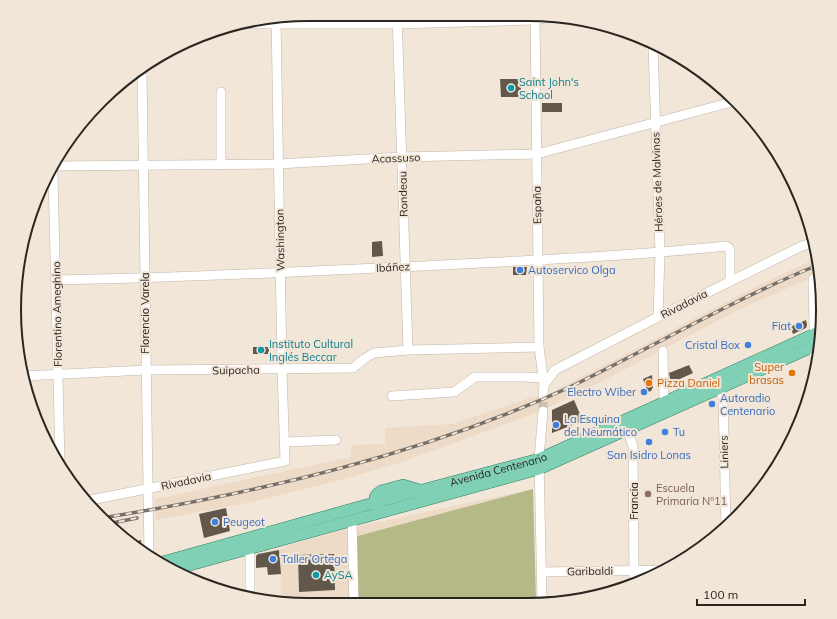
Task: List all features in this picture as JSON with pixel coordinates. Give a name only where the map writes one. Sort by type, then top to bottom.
[{"type":"main road","name":"Avenida Centenario","points":[[180,567],[246,544],[540,464],[814,340]]},
{"type":"main road","name":"Avenida Centenario","points":[[626,425],[664,402],[718,383]]},
{"type":"main road","name":"Avenida Centenario","points":[[378,508],[376,494],[380,491],[403,485],[423,490],[540,464]]},
{"type":"main road","name":"Avenida Centenario","points":[[169,561],[352,521],[378,508]]},
{"type":"street","name":"Rondeau","points":[[397,21],[408,350]]},
{"type":"street","name":"España","points":[[535,21],[539,347],[542,363],[543,396]]},
{"type":"street","name":"Washington","points":[[276,23],[282,369],[286,461]]},
{"type":"street","name":"Héroes de Malvinas","points":[[653,50],[660,253],[658,317]]},
{"type":"street","name":"Florencio Varela","points":[[142,75],[149,549]]},
{"type":"street","points":[[221,92],[221,164]]},
{"type":"street","name":"Acassuso","points":[[59,167],[278,164],[402,157],[536,154],[729,103]]},
{"type":"street","name":"Florentino Ameghino","points":[[53,178],[60,454]]},
{"type":"street","name":"Rivadavia","points":[[543,381],[555,370],[730,281],[808,244]]},
{"type":"street","name":"Ibáñez","points":[[56,280],[145,279],[538,260],[660,253],[726,246],[730,251],[730,281]]},
{"type":"street","points":[[813,279],[816,318]]},
{"type":"street","name":"Suipacha","points":[[29,376],[146,370],[353,368],[374,353],[408,350],[539,347]]},
{"type":"street","points":[[663,351],[664,402]]},
{"type":"street","points":[[542,363],[546,368],[555,370]]},
{"type":"street","points":[[392,396],[454,392],[475,378],[524,376],[543,381]]},
{"type":"street","name":"Liniers","points":[[718,383],[723,398],[726,519]]},
{"type":"street","points":[[542,597],[540,464],[543,411]]},
{"type":"street","name":"Francia","points":[[626,425],[633,446],[634,578]]},
{"type":"street","points":[[285,442],[336,440]]},
{"type":"street","name":"Rivadavia","points":[[93,500],[286,461]]},
{"type":"street","points":[[352,521],[354,598]]},
{"type":"street","points":[[246,544],[250,556],[250,591]]},
{"type":"street","name":"Garibaldi","points":[[542,572],[651,570]]},
{"type":"shaded area","points":[[812,261],[814,277],[738,310],[580,393],[533,414],[402,462],[333,482],[252,502],[156,520],[155,499],[351,457],[351,445],[385,444],[385,428],[452,424],[532,397],[546,395],[746,292]]},
{"type":"shaded area","name":"AySA","points":[[533,489],[536,598],[310,598],[281,596],[280,550],[289,545],[351,528]]},
{"type":"green space","name":"AySA","points":[[533,489],[536,598],[356,598],[354,537]]},
{"type":"building","name":"Saint John's School","points":[[500,79],[521,79],[521,97],[501,97]]},
{"type":"building","points":[[542,103],[562,103],[562,112],[542,112]]},
{"type":"building","points":[[382,241],[383,256],[372,257],[372,242]]},
{"type":"building","name":"Autoservico Olga","points":[[513,267],[527,267],[526,275],[513,275]]},
{"type":"building","name":"Fiat","points":[[806,320],[806,328],[793,334],[790,327]]},
{"type":"building","name":"Instituto Cultural Inglés Beccar","points":[[253,347],[269,347],[269,354],[253,354]]},
{"type":"building","points":[[689,365],[693,373],[671,383],[669,373]]},
{"type":"building","name":"Pizza Daniel","points":[[652,375],[653,387],[651,391],[648,392],[643,379]]},
{"type":"building","points":[[574,400],[583,421],[552,433],[552,410]]},
{"type":"building","name":"Peugeot","points":[[226,508],[230,531],[204,538],[199,514]]},
{"type":"building","name":"Taller Ortega","points":[[279,550],[281,574],[268,575],[267,567],[256,568],[256,556],[258,554]]},
{"type":"building","name":"AySA","points":[[334,554],[335,590],[299,592],[298,555]]},
{"type":"tunnel","points":[[543,396],[543,411]]},
{"type":"railway","points":[[108,517],[162,508],[281,483],[398,452],[455,433],[512,412],[568,388],[754,293],[813,267]]},
{"type":"railway","points":[[115,522],[137,518]]},
{"type":"place","name":"Saint John's School","points":[[511,88]]},
{"type":"place","name":"Autoservico Olga","points":[[520,270]]},
{"type":"place","name":"Fiat","points":[[799,326]]},
{"type":"place","name":"Cristal Box","points":[[748,345]]},
{"type":"place","name":"Instituto Cultural Inglés Beccar","points":[[261,350]]},
{"type":"place","name":"Super brasas","points":[[792,373]]},
{"type":"place","name":"Pizza Daniel","points":[[649,383]]},
{"type":"place","name":"Electro Wiber","points":[[644,392]]},
{"type":"place","name":"Autoradio Centenario","points":[[712,404]]},
{"type":"place","name":"La Esquina del Neumático","points":[[556,425]]},
{"type":"place","name":"Tu","points":[[665,432]]},
{"type":"place","name":"San Isidro Lonas","points":[[649,442]]},
{"type":"place","name":"Escuela Primaria Nº11","points":[[648,494]]},
{"type":"place","name":"Peugeot","points":[[215,522]]},
{"type":"place","name":"Taller Ortega","points":[[273,559]]},
{"type":"place","name":"AySA","points":[[316,575]]}]
